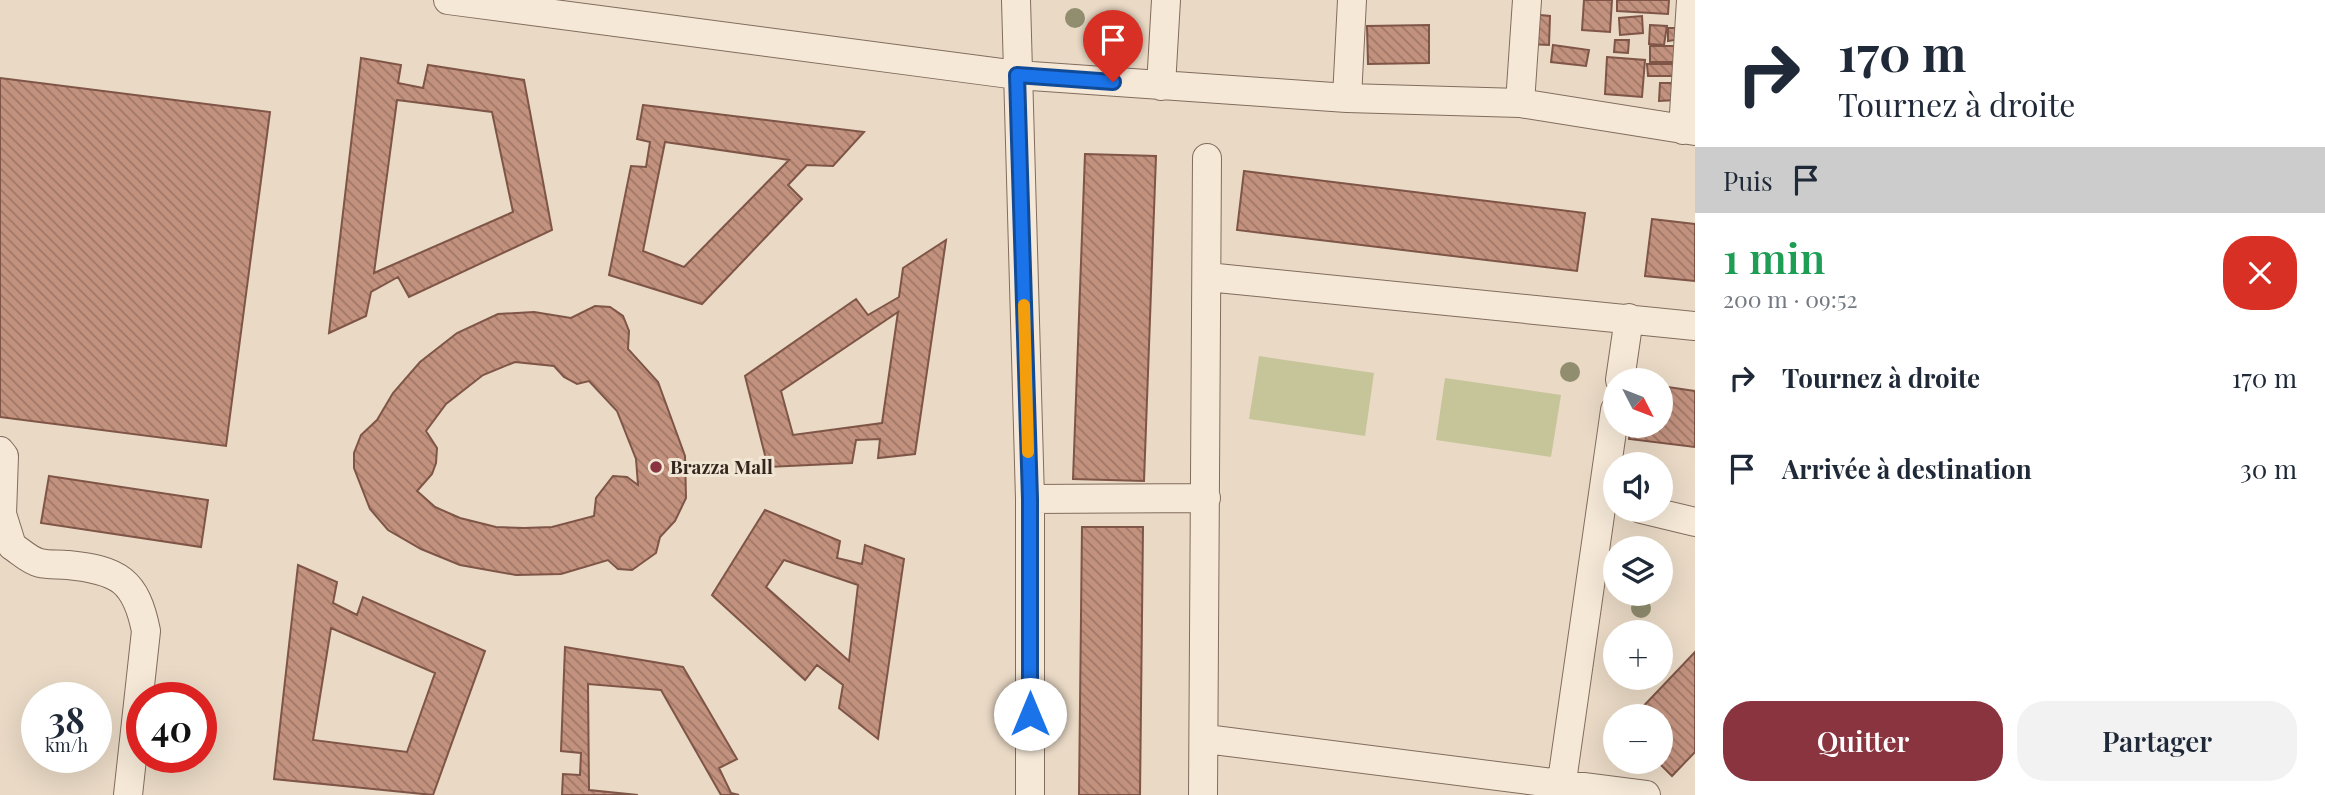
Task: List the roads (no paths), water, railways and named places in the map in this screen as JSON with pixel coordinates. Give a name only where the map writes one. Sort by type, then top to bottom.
[{"type":"street","points":[[448,0],[1017,75],[1347,98],[1520,103],[1689,130],[1691,0]]},
{"type":"street","points":[[1016,0],[1030,499],[1030,795]]},
{"type":"street","points":[[1161,86],[1166,0]]},
{"type":"street","points":[[1347,98],[1352,0]]},
{"type":"street","points":[[1520,103],[1527,0]]},
{"type":"street","points":[[1203,795],[1206,738],[1208,158]]},
{"type":"street","points":[[1207,276],[1695,326]]},
{"type":"street","points":[[1622,368],[1629,318]]},
{"type":"street","points":[[0,451],[4,456],[2,514],[12,546],[38,563],[82,566],[115,574],[132,587],[141,606],[146,631],[128,795]]},
{"type":"street","points":[[1030,499],[1206,498]]},
{"type":"street","points":[[1673,517],[1695,522]]},
{"type":"street","points":[[1560,790],[1606,522]]},
{"type":"street","points":[[1206,738],[1560,790],[1646,795]]},
{"type":"place","name":"Brazza Mall","points":[[656,467]]}]
